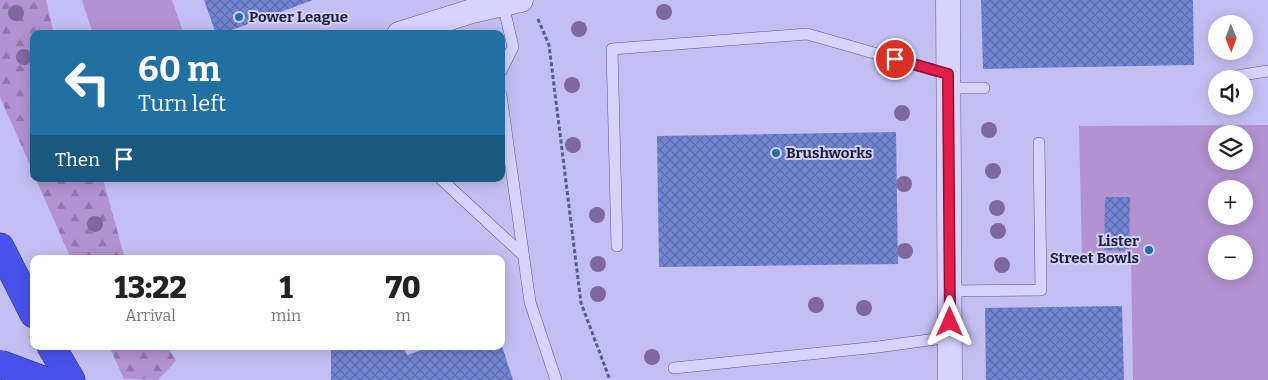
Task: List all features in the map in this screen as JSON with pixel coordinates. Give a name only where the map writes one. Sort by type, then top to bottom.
[{"type":"highway","points":[[0,247],[30,306]]},
{"type":"highway","points":[[0,350],[20,380]]},
{"type":"highway","points":[[53,350],[71,380]]},
{"type":"highway","points":[[0,364],[43,380]]},
{"type":"street","points":[[948,0],[950,380]]},
{"type":"street","points":[[409,30],[470,6],[512,2]]},
{"type":"lane","points":[[505,63],[513,47],[512,2]]},
{"type":"lane","points":[[617,246],[612,49],[807,34],[948,81],[984,88]]},
{"type":"lane","points":[[1253,73],[1268,71]]},
{"type":"lane","points":[[505,125],[530,302],[556,380]]},
{"type":"lane","points":[[950,292],[1041,290],[1039,143]]},
{"type":"lane","points":[[444,182],[523,256]]},
{"type":"lane","points":[[674,368],[878,347],[950,337]]},
{"type":"path","points":[[538,18],[549,45],[581,303],[610,380]]},
{"type":"green space","points":[[0,0],[46,0],[53,30],[30,30],[30,165],[0,97]]},
{"type":"green space","points":[[82,0],[172,0],[183,30],[92,30]]},
{"type":"green space","name":"Lister Street Bowls","points":[[1208,125],[1208,170],[1253,170],[1253,125],[1268,125],[1268,380],[1133,380],[1131,257],[1082,256],[1079,126]]},
{"type":"green space","points":[[37,182],[104,182],[124,255],[69,255]]},
{"type":"green space","points":[[111,350],[169,350],[176,361],[158,380],[124,379]]},
{"type":"building","name":"Power League","points":[[204,0],[313,0],[232,30],[215,30]]},
{"type":"building","points":[[981,0],[1193,0],[1194,65],[983,69]]},
{"type":"building","points":[[896,132],[898,264],[659,267],[657,136]]},
{"type":"building","points":[[1105,197],[1130,197],[1129,251],[1104,250]]},
{"type":"building","points":[[1122,306],[1124,380],[986,380],[985,308]]},
{"type":"building","points":[[331,350],[405,350],[407,355],[422,350],[503,350],[513,380],[331,380]]},
{"type":"place","name":"Power League","points":[[239,17]]},
{"type":"place","name":"Brushworks","points":[[776,153]]},
{"type":"place","name":"Lister Street Bowls","points":[[1149,250]]},
{"type":"route","points":[[895,59],[948,74],[950,322]]}]
